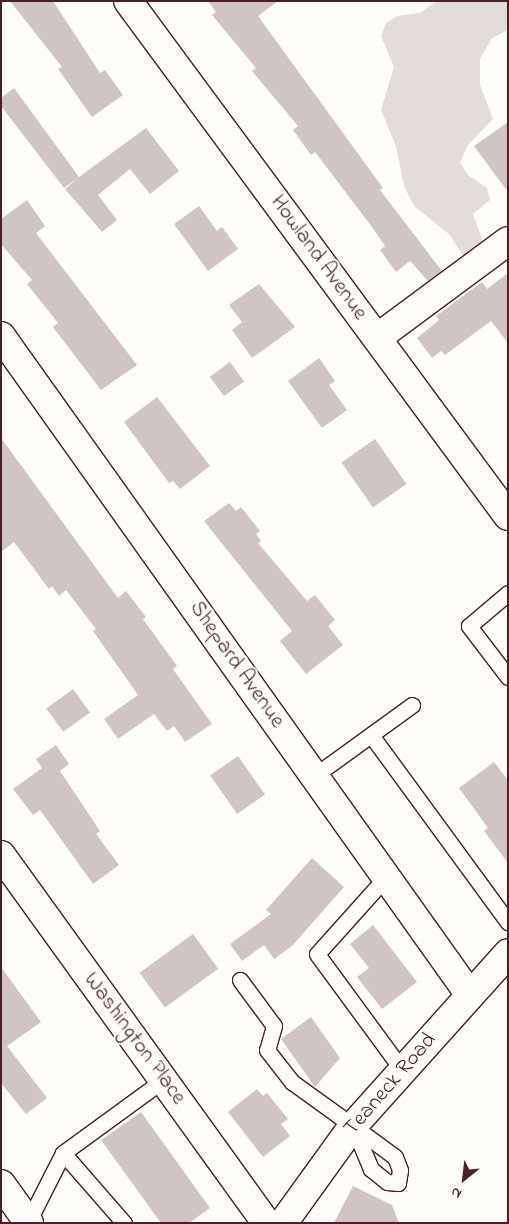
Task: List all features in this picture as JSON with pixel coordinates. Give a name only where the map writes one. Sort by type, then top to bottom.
[{"type":"street","name":"Howland Avenue","points":[[128,1],[508,516]]},
{"type":"street","points":[[377,338],[508,241]]},
{"type":"street","name":"Shepard Avenue","points":[[1,336],[470,995]]},
{"type":"street","name":"Washington Place","points":[[1,855],[266,1223]]},
{"type":"street","name":"Teaneck Road","points":[[283,1223],[353,1126],[508,953]]},
{"type":"street","points":[[1,1184],[28,1222]]},
{"type":"lane","points":[[508,593],[468,626],[508,677]]},
{"type":"lane","points":[[314,776],[412,704]]},
{"type":"lane","points":[[371,735],[508,922]]},
{"type":"lane","points":[[386,877],[318,954],[402,1071]]},
{"type":"lane","points":[[240,980],[274,1026],[267,1050],[292,1082],[353,1126]]},
{"type":"lane","points":[[28,1222],[63,1153],[163,1080]]},
{"type":"lane","points":[[63,1153],[124,1223]]},
{"type":"shaded area","points":[[437,1],[508,1],[508,30],[492,38],[480,59],[480,85],[493,119],[467,146],[460,163],[468,175],[487,188],[490,200],[473,214],[488,256],[471,269],[450,235],[414,206],[404,186],[396,146],[381,110],[394,67],[381,36],[386,23],[397,16],[420,13]]},
{"type":"building","points":[[10,1],[53,1],[100,73],[105,70],[123,95],[92,117],[58,69],[62,67]]},
{"type":"building","points":[[208,1],[278,1],[258,16],[383,188],[380,190],[442,271],[428,281],[410,261],[396,272],[380,250],[385,246],[372,227],[315,152],[311,155],[293,130],[298,126],[252,71],[256,68],[212,15],[216,12]]},
{"type":"building","points":[[14,88],[79,177],[146,128],[179,171],[150,194],[130,169],[98,195],[117,220],[102,232],[65,189],[78,178],[64,188],[1,106],[1,98]]},
{"type":"building","points":[[508,122],[508,192],[474,146]]},
{"type":"building","points":[[27,200],[45,226],[36,233],[137,365],[101,390],[53,327],[58,323],[27,284],[32,280],[1,244],[1,219]]},
{"type":"building","points":[[199,206],[217,231],[222,227],[238,249],[208,271],[174,224]]},
{"type":"building","points":[[508,273],[508,343],[491,321],[445,355],[441,351],[432,358],[417,338],[439,320],[436,316],[482,282],[487,289]]},
{"type":"building","points":[[259,284],[295,327],[252,358],[232,330],[242,322],[229,305]]},
{"type":"building","points":[[319,358],[335,381],[329,385],[347,410],[322,428],[288,381]]},
{"type":"building","points":[[230,362],[244,381],[224,396],[210,377]]},
{"type":"building","points":[[157,397],[210,466],[180,489],[173,481],[169,483],[124,422]]},
{"type":"building","points":[[1,438],[118,598],[126,591],[146,617],[143,619],[177,666],[173,669],[212,724],[185,742],[174,726],[167,731],[154,714],[118,739],[104,719],[138,695],[93,631],[96,629],[66,590],[59,596],[52,586],[49,589],[14,542],[1,552]]},
{"type":"building","points":[[375,439],[407,484],[373,508],[341,463]]},
{"type":"building","points":[[229,503],[236,511],[241,507],[260,531],[256,534],[261,541],[258,543],[307,601],[315,595],[335,620],[328,626],[343,645],[306,674],[280,641],[292,631],[204,521]]},
{"type":"building","points":[[73,689],[90,712],[63,732],[46,708]]},
{"type":"building","points":[[56,745],[69,764],[60,771],[100,831],[96,834],[119,865],[93,884],[40,810],[33,815],[13,789],[42,768],[36,759]]},
{"type":"building","points":[[238,756],[265,795],[237,814],[210,776]]},
{"type":"building","points":[[494,762],[508,780],[508,863],[484,831],[488,828],[459,788]]},
{"type":"building","points":[[312,858],[344,887],[292,946],[274,959],[264,945],[242,961],[230,944],[271,914],[266,910]]},
{"type":"building","points":[[373,925],[417,982],[382,1009],[357,977],[369,968],[350,944]]},
{"type":"building","points":[[193,934],[218,969],[165,1008],[140,973]]},
{"type":"building","points":[[1,967],[41,1022],[7,1046],[47,1098],[26,1114],[1,1083]]},
{"type":"building","points":[[311,1017],[340,1058],[315,1087],[281,1039]]},
{"type":"building","points":[[257,1089],[263,1096],[267,1093],[288,1119],[281,1124],[290,1136],[263,1157],[228,1112]]},
{"type":"building","points":[[141,1112],[210,1208],[189,1223],[161,1223],[101,1140]]},
{"type":"building","points":[[353,1186],[392,1205],[399,1223],[334,1223]]}]
